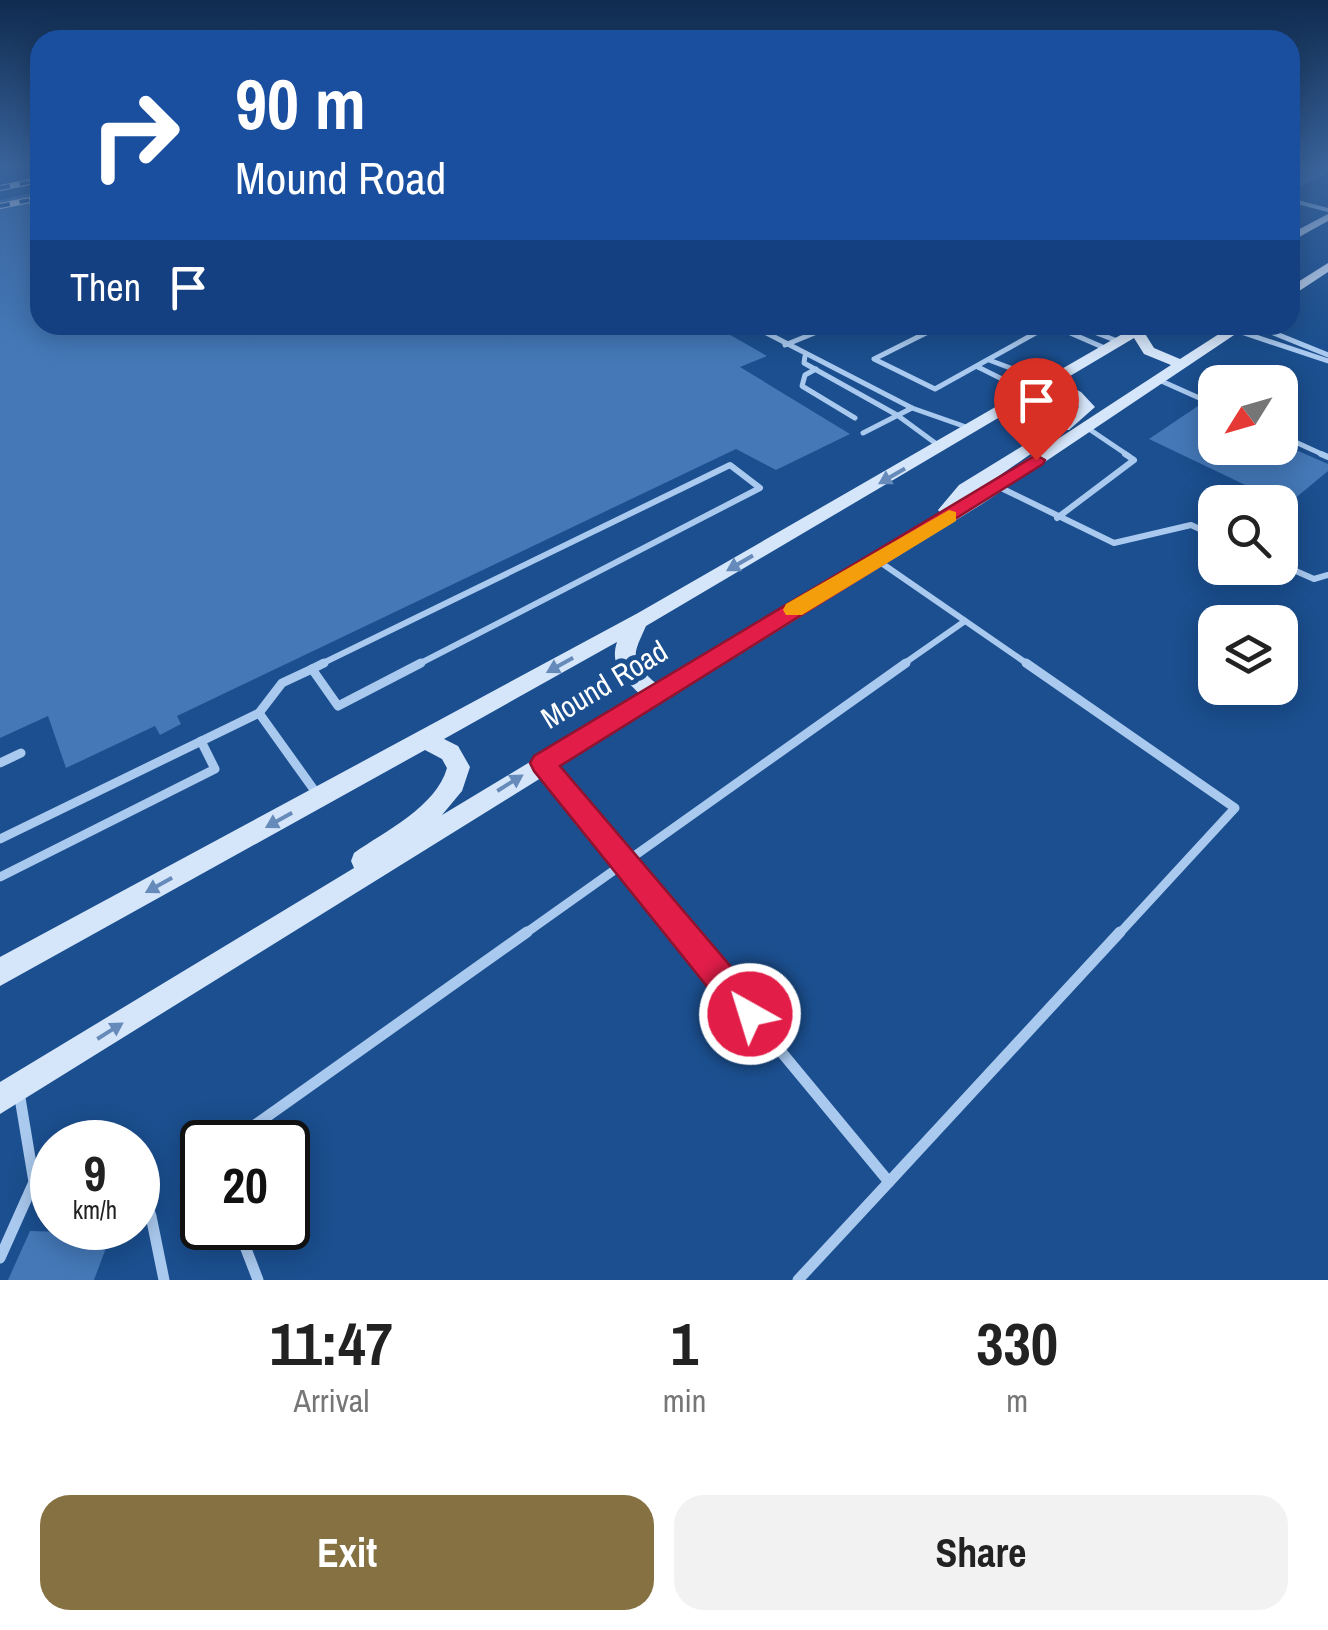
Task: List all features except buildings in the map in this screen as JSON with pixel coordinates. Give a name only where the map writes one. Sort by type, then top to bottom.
[{"type":"main road","points":[[1300,286],[1328,267]]},
{"type":"main road","name":"Mound Road","points":[[0,972],[645,618],[1130,335]]},
{"type":"main road","points":[[1144,335],[1149,351],[1182,366]]},
{"type":"main road","name":"Mound Road","points":[[9,1094],[997,486],[1227,335]]},
{"type":"main road","points":[[932,526],[964,489],[1078,418],[1088,407],[1076,395],[1050,383]]},
{"type":"main road","points":[[645,618],[624,643],[623,659],[631,674],[655,694]]},
{"type":"main road","points":[[278,926],[455,788],[461,772],[453,752],[426,740]]},
{"type":"lane","points":[[768,335],[804,356],[819,357],[912,408],[973,429]]},
{"type":"lane","points":[[786,345],[810,335]]},
{"type":"lane","points":[[922,335],[874,359],[935,389],[1034,335]]},
{"type":"lane","points":[[1082,335],[1114,345]]},
{"type":"lane","points":[[1095,335],[1114,345]]},
{"type":"lane","points":[[1261,335],[1328,358]]},
{"type":"lane","points":[[1276,335],[1328,358]]},
{"type":"lane","points":[[804,356],[804,363],[897,415],[942,448]]},
{"type":"lane","points":[[990,360],[1050,383]]},
{"type":"lane","points":[[978,366],[1032,394]]},
{"type":"lane","points":[[816,369],[806,375],[802,386],[855,418]]},
{"type":"lane","points":[[832,379],[846,372]]},
{"type":"lane","points":[[1159,380],[1198,397]]},
{"type":"lane","points":[[863,434],[912,408]]},
{"type":"lane","points":[[1057,518],[1134,460],[1086,427]]},
{"type":"lane","points":[[1298,443],[1328,457]]},
{"type":"lane","points":[[0,839],[259,713],[282,684],[312,669],[730,466],[760,488],[338,706],[312,669]]},
{"type":"lane","points":[[997,486],[1114,543],[1190,526],[1198,529]]},
{"type":"lane","points":[[798,1280],[1235,808],[877,560]]},
{"type":"lane","points":[[1298,572],[1314,579],[1328,575]]},
{"type":"lane","points":[[262,1120],[966,621]]},
{"type":"lane","points":[[259,713],[320,798]]},
{"type":"lane","points":[[0,876],[215,769],[201,741]]},
{"type":"lane","points":[[0,762],[22,753]]},
{"type":"lane","points":[[543,763],[889,1182]]},
{"type":"lane","points":[[9,1094],[30,1168]]},
{"type":"lane","points":[[0,1258],[30,1191]]},
{"type":"lane","points":[[158,1250],[164,1280]]},
{"type":"lane","points":[[246,1250],[258,1280]]},
{"type":"slow traffic","points":[[794,610],[949,516]]},
{"type":"route","points":[[750,1014],[543,763],[1036,460]]}]
